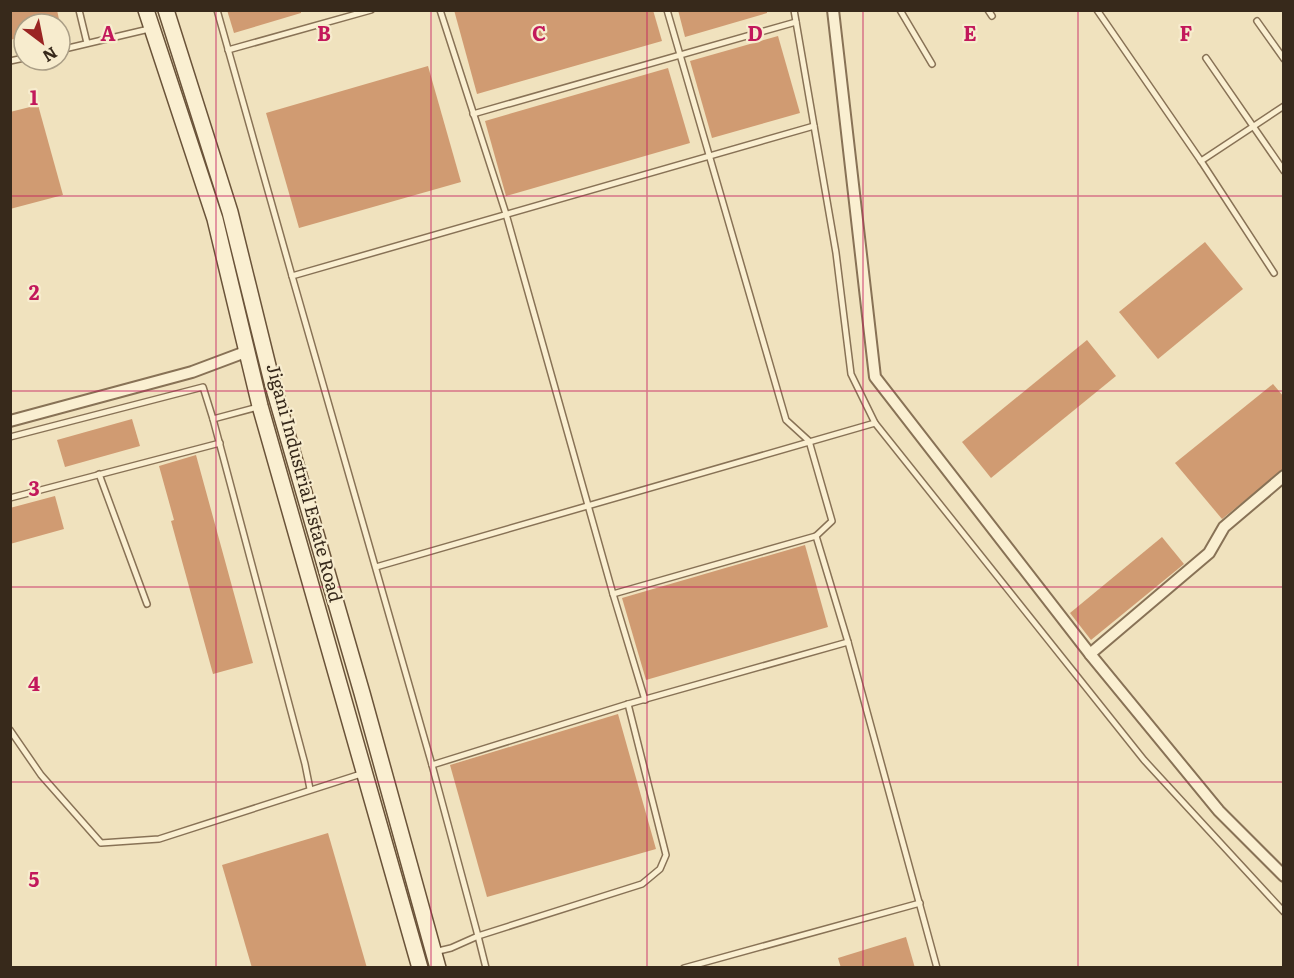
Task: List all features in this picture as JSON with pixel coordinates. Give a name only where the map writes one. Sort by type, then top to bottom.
[{"type":"main road","name":"Jigani Industrial Estate Road","points":[[146,10],[215,219],[260,406],[420,968]]},
{"type":"main road","name":"Jigani Industrial Estate Road","points":[[166,10],[231,212],[272,382],[436,960]]},
{"type":"street","points":[[833,10],[875,377],[1090,654],[1219,811],[1284,876]]},
{"type":"street","points":[[10,421],[192,372],[248,351]]},
{"type":"street","points":[[1090,654],[1209,553],[1224,527],[1284,477]]},
{"type":"lane","points":[[79,10],[87,43]]},
{"type":"lane","points":[[217,10],[432,765],[486,968]]},
{"type":"lane","points":[[228,50],[371,10]]},
{"type":"lane","points":[[440,10],[506,214],[645,700]]},
{"type":"lane","points":[[613,594],[816,536],[832,520],[809,441],[786,420],[667,10]]},
{"type":"lane","points":[[794,10],[836,253],[851,374],[875,423],[1144,760],[1284,912]]},
{"type":"lane","points":[[900,10],[932,64]]},
{"type":"lane","points":[[1097,10],[1201,161],[1274,273]]},
{"type":"lane","points":[[1257,21],[1284,59]]},
{"type":"lane","points":[[474,114],[796,22]]},
{"type":"lane","points":[[72,47],[152,28]]},
{"type":"lane","points":[[1206,58],[1284,171]]},
{"type":"lane","points":[[1201,161],[1284,106]]},
{"type":"lane","points":[[292,276],[814,126]]},
{"type":"lane","points":[[10,437],[203,387],[220,443],[310,789]]},
{"type":"lane","points":[[213,419],[260,406]]},
{"type":"lane","points":[[376,567],[875,423]]},
{"type":"lane","points":[[10,498],[220,443]]},
{"type":"lane","points":[[99,474],[147,604]]},
{"type":"lane","points":[[816,536],[848,642],[938,968]]},
{"type":"lane","points":[[432,765],[628,704],[848,642]]},
{"type":"lane","points":[[436,960],[451,948],[478,936],[642,884],[660,869],[666,855],[628,704]]},
{"type":"lane","points":[[10,730],[41,775],[101,843],[159,839],[365,772]]},
{"type":"lane","points":[[684,968],[920,903]]},
{"type":"building","points":[[10,10],[57,10],[57,12],[12,12],[12,39],[10,40]]},
{"type":"building","points":[[227,10],[301,10],[301,13],[234,33]]},
{"type":"building","points":[[454,10],[653,10],[662,41],[477,94]]},
{"type":"building","points":[[678,10],[767,10],[767,13],[685,37]]},
{"type":"building","points":[[778,36],[800,113],[712,138],[690,61]]},
{"type":"building","points":[[428,66],[461,182],[299,228],[266,113]]},
{"type":"building","points":[[668,68],[690,143],[506,196],[485,121]]},
{"type":"building","points":[[38,105],[63,195],[10,209],[10,112]]},
{"type":"building","points":[[1205,242],[1243,289],[1158,359],[1119,312]]},
{"type":"building","points":[[1087,340],[1116,376],[991,478],[962,442]]},
{"type":"building","points":[[1273,384],[1284,397],[1284,469],[1222,519],[1175,463]]},
{"type":"building","points":[[132,419],[140,446],[65,467],[57,440]]},
{"type":"building","points":[[196,455],[253,663],[213,674],[171,521],[174,520],[159,466]]},
{"type":"building","points":[[55,496],[64,529],[10,544],[10,508]]},
{"type":"building","points":[[1162,537],[1184,564],[1091,640],[1070,613]]},
{"type":"building","points":[[805,545],[828,627],[646,680],[622,598]]},
{"type":"building","points":[[618,714],[656,849],[487,897],[450,765]]},
{"type":"building","points":[[328,833],[367,968],[252,968],[222,865]]},
{"type":"building","points":[[906,937],[915,968],[841,968],[838,958]]}]
